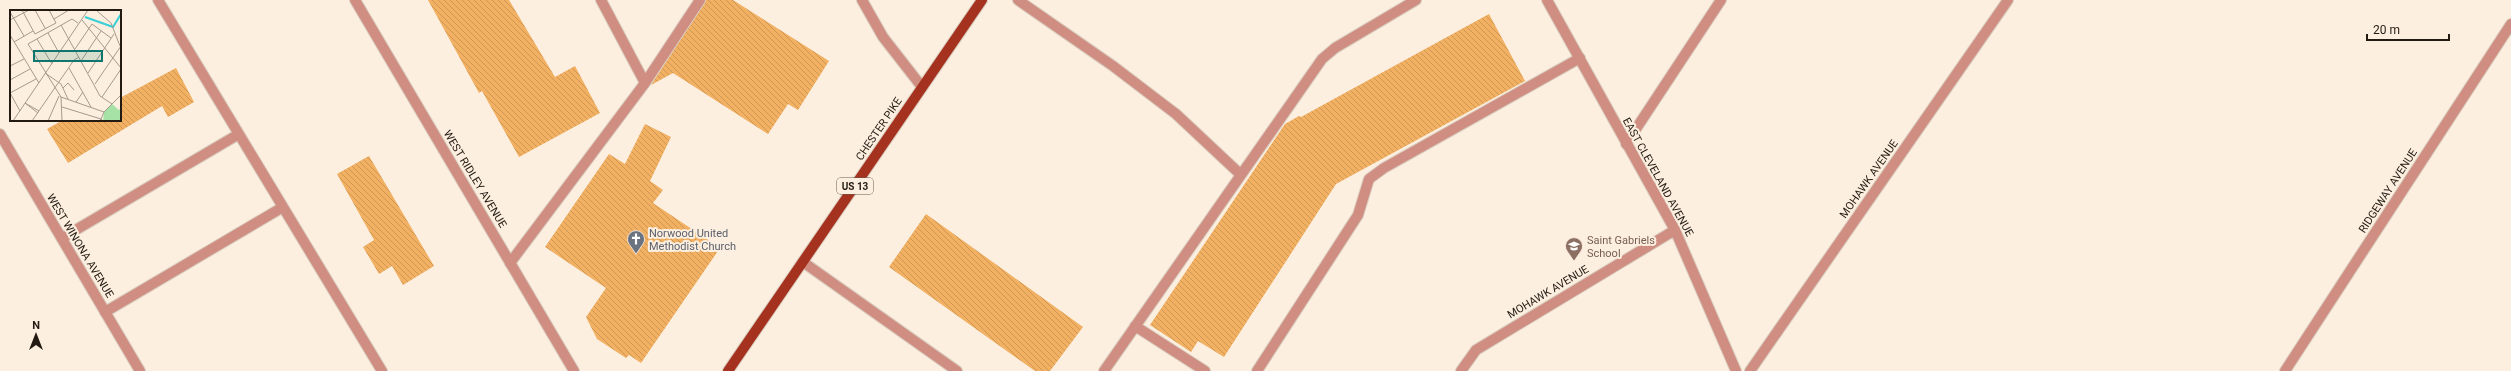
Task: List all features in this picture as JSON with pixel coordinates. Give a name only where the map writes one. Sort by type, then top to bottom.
[{"type":"main road","name":"CHESTER PIKE","points":[[728,371],[982,0]]},
{"type":"street","points":[[158,0],[382,371]]},
{"type":"street","name":"WEST RIDLEY AVENUE","points":[[354,0],[574,371]]},
{"type":"street","points":[[601,0],[645,83]]},
{"type":"street","points":[[510,263],[645,83],[700,0]]},
{"type":"street","points":[[862,0],[883,37],[922,87]]},
{"type":"street","points":[[1018,0],[1113,66],[1176,114],[1240,174]]},
{"type":"street","points":[[1104,371],[1240,174],[1322,60],[1334,48],[1416,0]]},
{"type":"street","name":"EAST CLEVELAND AVENUE","points":[[1547,0],[1675,230],[1736,371]]},
{"type":"street","points":[[1626,144],[1721,0]]},
{"type":"street","name":"MOHAWK AVENUE","points":[[1750,371],[2008,0]]},
{"type":"street","name":"RIDGEWAY AVENUE","points":[[2285,371],[2511,24]]},
{"type":"street","points":[[1257,371],[1358,215],[1369,179],[1384,168],[1462,123],[1580,58]]},
{"type":"street","name":"WEST WINONA AVENUE","points":[[0,134],[140,371]]},
{"type":"street","points":[[62,238],[239,134]]},
{"type":"street","points":[[105,312],[283,207]]},
{"type":"street","name":"MOHAWK AVENUE","points":[[1462,371],[1476,350],[1675,230]]},
{"type":"street","points":[[803,262],[957,371]]},
{"type":"street","points":[[1135,326],[1205,371]]},
{"type":"building","points":[[428,0],[509,0],[555,77],[575,66],[600,113],[519,157],[482,91],[479,93]]},
{"type":"building","points":[[706,0],[733,0],[829,61],[798,110],[788,104],[768,134],[673,73],[651,85]]},
{"type":"building","points":[[1489,14],[1525,81],[1336,184],[1224,357],[1198,341],[1191,352],[1150,325],[1285,124],[1299,116],[1301,117]]},
{"type":"building","points":[[176,68],[194,102],[168,117],[162,106],[68,163],[47,129],[61,121],[121,121],[121,97]]},
{"type":"building","name":"Norwood United Methodist Church","points":[[645,124],[671,137],[650,181],[663,190],[653,203],[720,248],[641,363],[629,355],[626,358],[597,339],[586,317],[606,288],[545,247],[609,154],[625,164]]},
{"type":"building","points":[[369,156],[434,266],[403,285],[392,266],[379,274],[363,247],[374,240],[337,174]]},
{"type":"building","points":[[926,214],[1083,327],[1050,371],[1035,371],[889,267]]},
{"type":"place","name":"Norwood United Methodist Church","points":[[636,254]]},
{"type":"place","name":"Saint Gabriels School","points":[[1574,261]]}]
